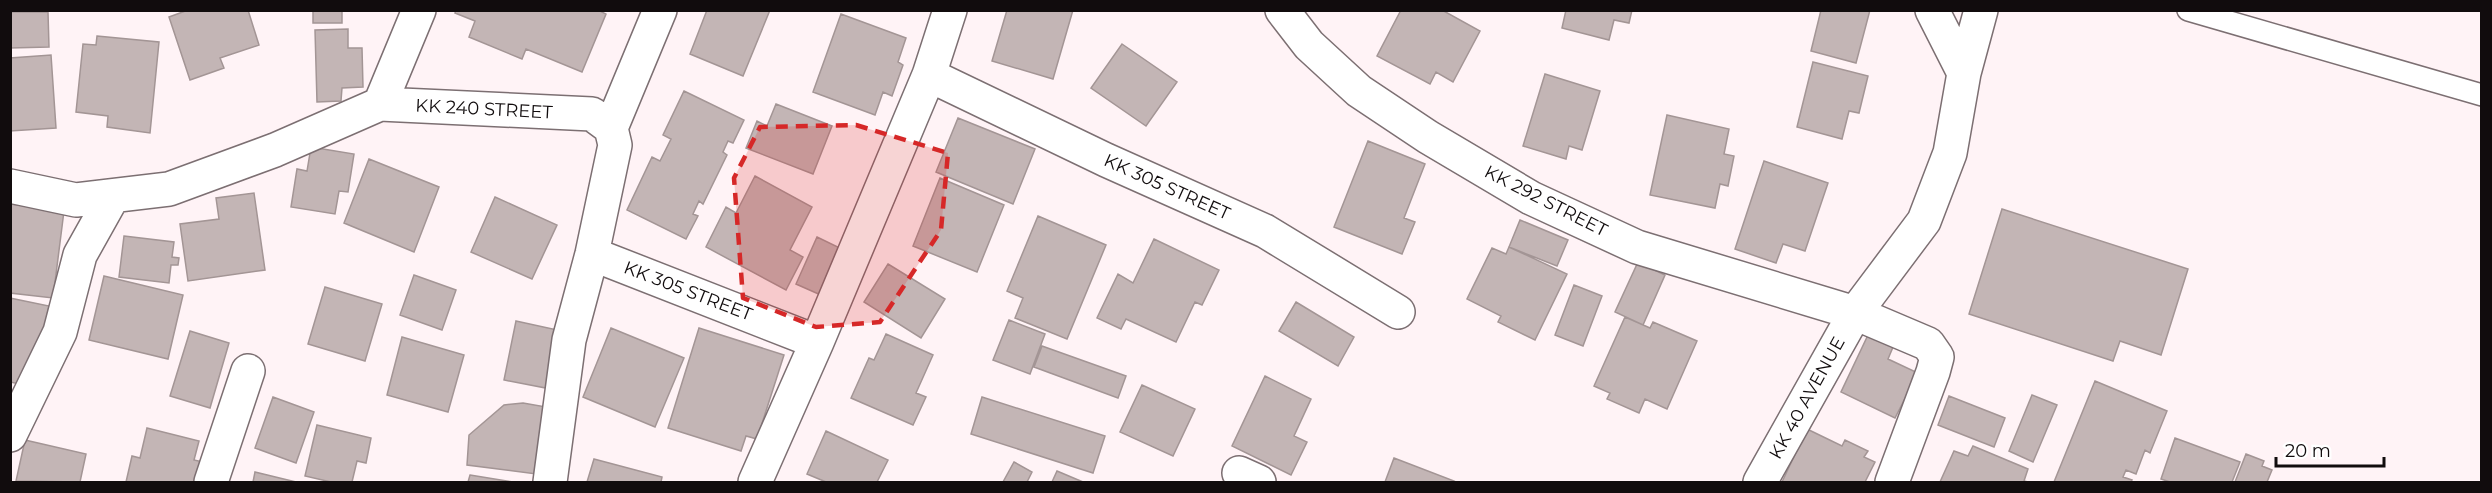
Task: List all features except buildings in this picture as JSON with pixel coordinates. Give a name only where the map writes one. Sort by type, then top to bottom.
[{"type":"street","points":[[380,104],[419,10]]},
{"type":"street","points":[[550,483],[569,340],[615,145],[611,128],[660,10]]},
{"type":"street","points":[[755,483],[929,75],[950,10]]},
{"type":"street","name":"KK 292 STREET","points":[[1282,10],[1309,45],[1359,91],[1428,137],[1531,198],[1637,247],[1855,313]]},
{"type":"street","points":[[1932,10],[1964,73]]},
{"type":"street","name":"KK 40 AVENUE","points":[[1760,483],[1855,313],[1924,221],[1950,153],[1964,73],[1981,10]]},
{"type":"street","name":"KK 305 STREET","points":[[929,75],[1106,160],[1265,231],[1398,312]]},
{"type":"street","name":"KK 240 STREET","points":[[10,186],[76,200],[169,189],[275,150],[380,104],[592,114],[611,128]]},
{"type":"street","points":[[10,435],[60,332],[80,255],[113,196]]},
{"type":"street","name":"KK 305 STREET","points":[[591,254],[817,342]]},
{"type":"street","points":[[1855,313],[1928,344],[1937,357],[1892,483]]},
{"type":"street","points":[[212,483],[248,372]]},
{"type":"lane","points":[[2188,10],[2481,95]]},
{"type":"highlighted area","points":[[856,125],[948,153],[941,230],[880,322],[816,327],[743,298],[734,178],[760,127]]}]
